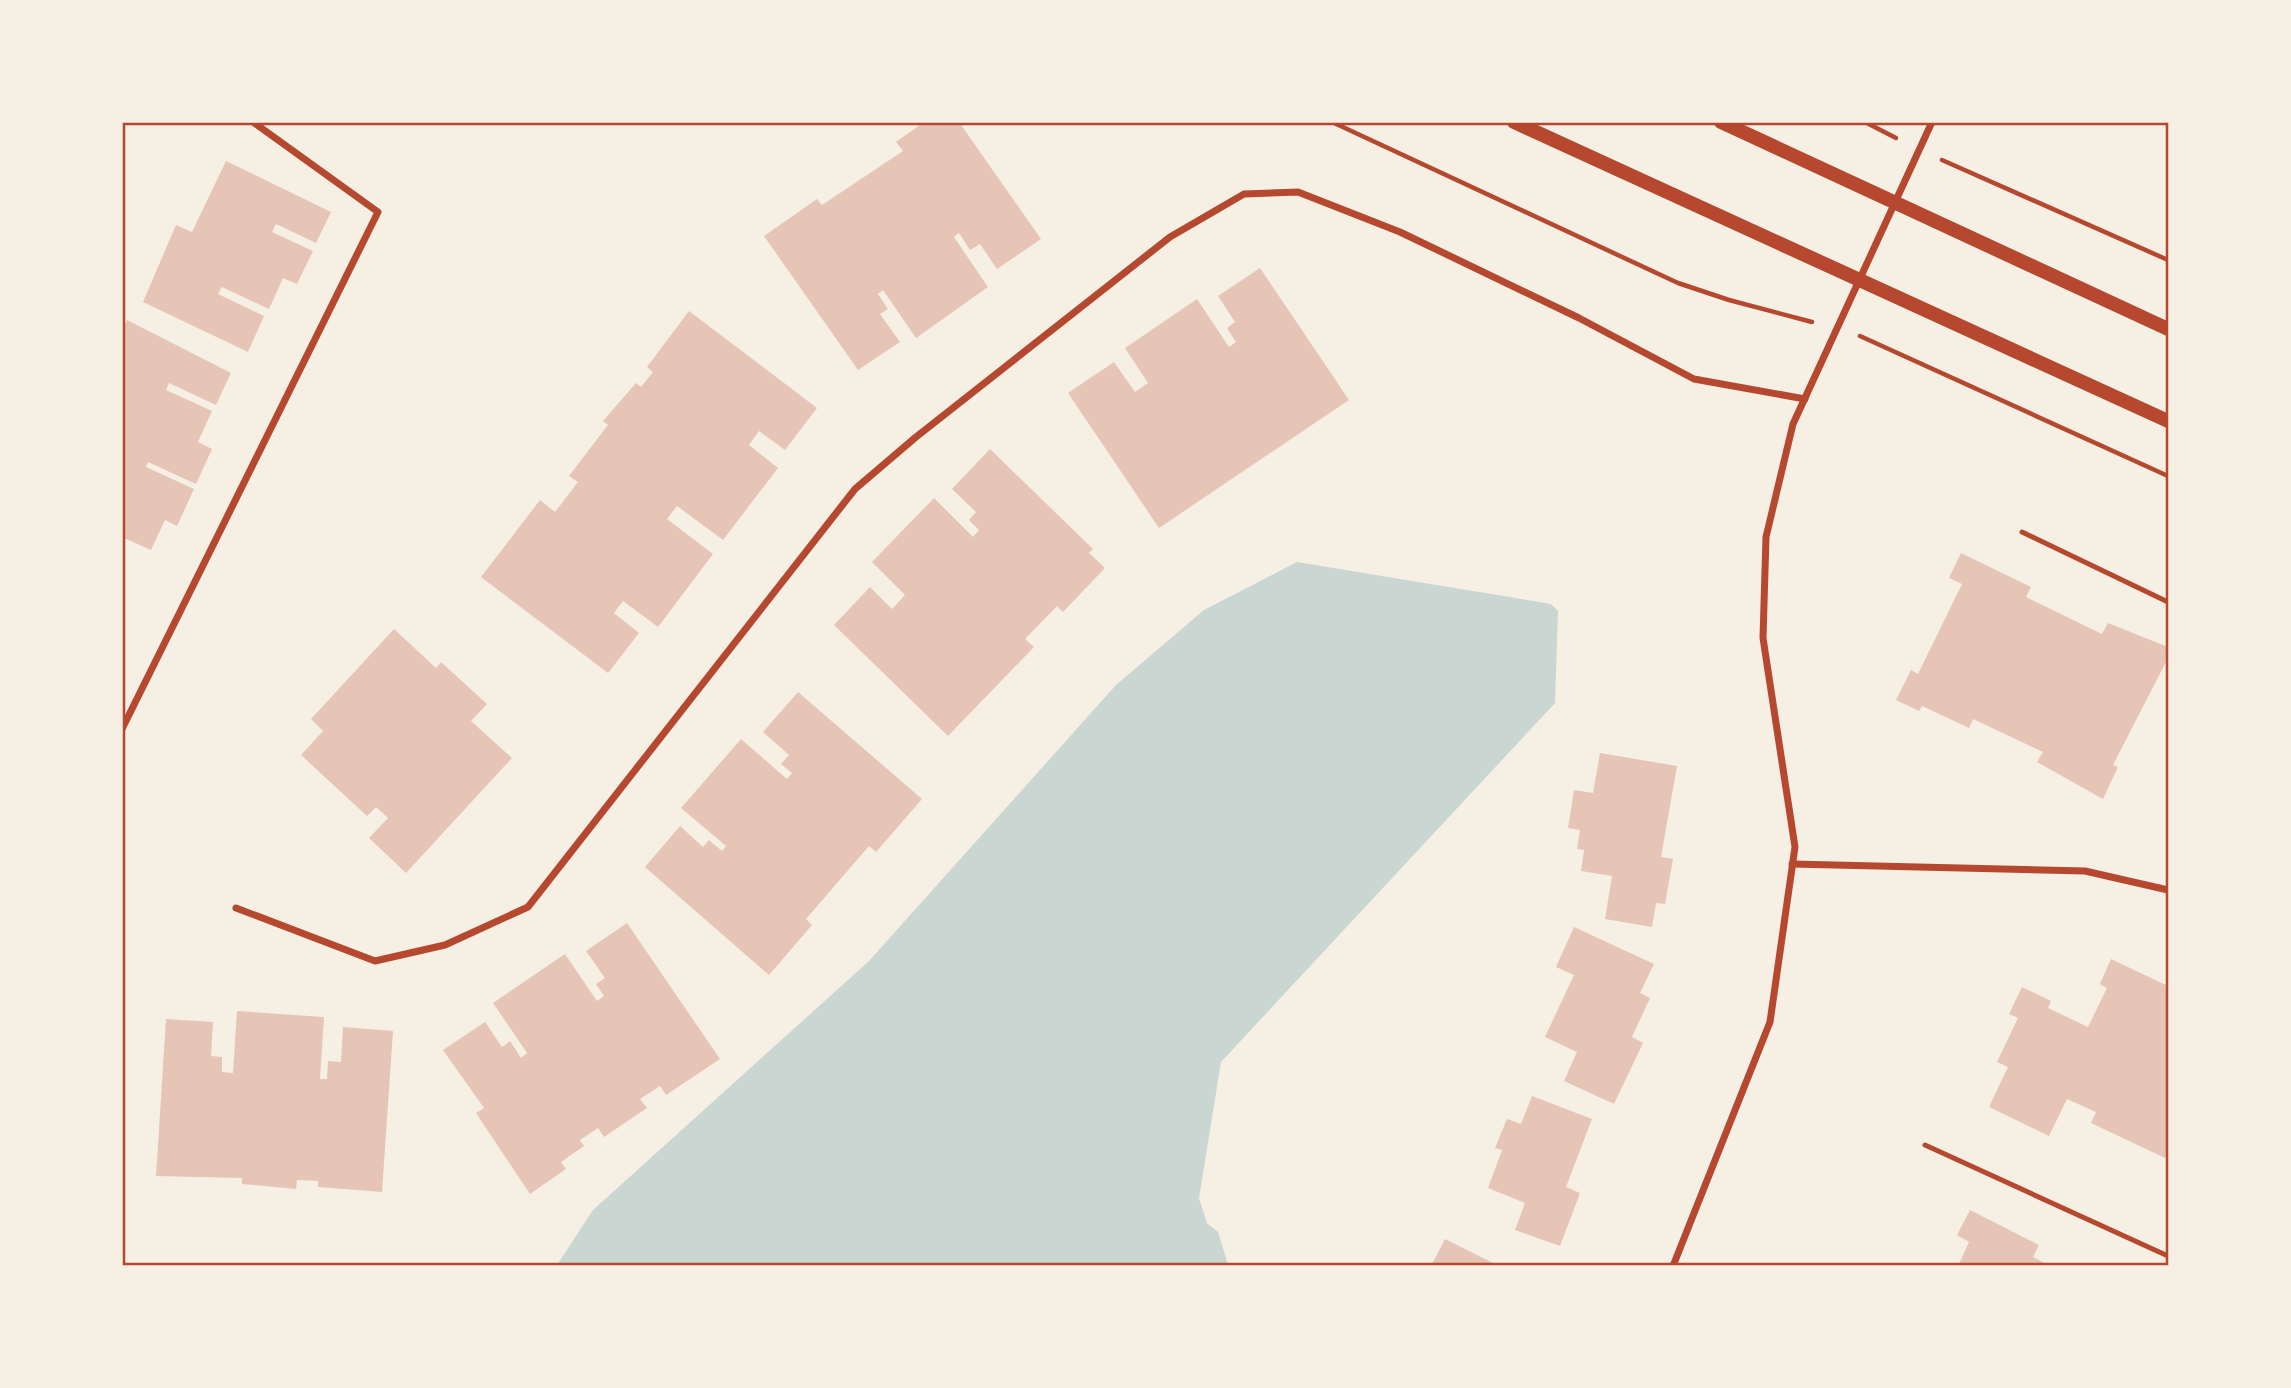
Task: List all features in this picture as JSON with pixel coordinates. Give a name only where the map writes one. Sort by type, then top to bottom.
[{"type":"main road","points":[[1514,122],[2168,421]]},
{"type":"main road","points":[[1721,122],[2168,329]]},
{"type":"street","points":[[122,729],[378,212],[253,122]]},
{"type":"street","points":[[1673,1265],[1770,1021],[1795,848],[1763,638],[1766,537],[1793,424],[1932,122]]},
{"type":"street","points":[[236,908],[375,961],[445,945],[528,907],[855,489],[916,437],[1170,237],[1244,194],[1298,192],[1400,232],[1579,318],[1694,379],[1805,399]]},
{"type":"street","points":[[1792,864],[2085,871],[2168,890]]},
{"type":"lane","points":[[2022,531],[2168,602]]},
{"type":"lane","points":[[1925,1144],[2168,1256]]},
{"type":"path","points":[[1332,122],[1678,283],[1728,300],[1881,342],[2168,476]]},
{"type":"path","points":[[1865,122],[1919,150],[2168,260]]},
{"type":"shaded area","points":[[1297,562],[1551,604],[1558,611],[1555,703],[1221,1062],[1199,1198],[1207,1223],[1218,1232],[1228,1265],[557,1265],[593,1210],[869,961],[1116,685],[1204,610]]},
{"type":"building","points":[[924,122],[959,122],[1041,239],[997,269],[980,244],[970,250],[959,233],[954,237],[988,287],[916,338],[883,290],[878,294],[888,309],[880,314],[900,342],[858,370],[764,236],[817,199],[822,205],[903,151],[896,142]]},
{"type":"building","points":[[226,161],[331,212],[316,243],[276,224],[272,232],[313,251],[297,284],[283,278],[269,309],[222,287],[218,294],[264,316],[248,352],[143,302],[176,225],[192,232]]},
{"type":"building","points":[[1260,268],[1349,400],[1159,528],[1068,393],[1114,362],[1135,392],[1148,383],[1125,348],[1197,299],[1229,347],[1236,342],[1227,328],[1235,322],[1218,296]]},
{"type":"building","points":[[689,311],[817,408],[785,450],[759,431],[749,445],[778,468],[723,540],[677,506],[667,519],[713,554],[658,627],[623,601],[614,613],[639,633],[608,673],[481,577],[540,500],[555,512],[578,482],[569,476],[608,425],[603,421],[636,383],[641,387],[653,372],[647,367]]},
{"type":"building","points":[[127,320],[231,373],[216,405],[169,383],[166,390],[212,411],[198,442],[212,449],[196,484],[148,462],[146,467],[194,489],[177,526],[165,520],[151,550],[122,537],[122,330]]},
{"type":"building","points":[[990,449],[1093,549],[1089,553],[1105,568],[1063,612],[1057,606],[1025,639],[1034,647],[948,736],[834,625],[870,587],[892,609],[905,595],[872,562],[934,498],[973,537],[979,530],[969,520],[976,512],[952,489]]},
{"type":"building","points":[[1961,553],[2031,587],[2026,597],[2102,634],[2108,623],[2168,647],[2168,658],[2113,765],[2118,767],[2103,799],[2037,762],[2043,752],[1973,719],[1969,728],[1922,706],[1919,711],[1896,700],[1911,670],[1918,674],[1962,584],[1949,578]]},
{"type":"building","points":[[394,629],[436,668],[441,662],[487,704],[471,721],[512,758],[406,873],[369,838],[388,818],[376,807],[367,816],[301,755],[323,731],[311,719]]},
{"type":"building","points":[[798,692],[922,799],[876,852],[869,846],[806,919],[812,925],[769,975],[645,867],[680,826],[703,847],[709,840],[722,851],[726,846],[681,808],[741,739],[787,779],[792,773],[781,764],[789,755],[763,732]]},
{"type":"building","points":[[1600,753],[1677,766],[1661,857],[1673,859],[1665,904],[1656,903],[1652,927],[1605,919],[1612,876],[1581,871],[1584,850],[1577,849],[1580,830],[1568,828],[1574,790],[1593,793]]},
{"type":"building","points":[[627,923],[720,1059],[666,1095],[660,1086],[640,1099],[647,1108],[604,1137],[598,1128],[580,1140],[584,1146],[561,1162],[566,1169],[530,1194],[476,1113],[484,1108],[443,1050],[485,1022],[502,1047],[510,1041],[521,1058],[527,1053],[493,1003],[565,954],[597,1001],[604,996],[596,984],[605,978],[586,951]]},
{"type":"building","points":[[1574,927],[1654,964],[1640,993],[1650,998],[1632,1037],[1643,1043],[1614,1104],[1564,1081],[1577,1052],[1545,1037],[1574,975],[1556,967]]},
{"type":"building","points":[[2111,959],[2168,986],[2168,1150],[2165,1158],[2091,1123],[2096,1112],[2067,1099],[2049,1136],[1989,1107],[2008,1067],[1997,1062],[2018,1018],[2009,1014],[2022,987],[2051,1001],[2048,1008],[2088,1027],[2107,988],[2100,984]]},
{"type":"building","points":[[237,1011],[324,1017],[320,1079],[327,1079],[328,1061],[341,1062],[343,1027],[393,1031],[382,1192],[318,1187],[318,1181],[297,1180],[296,1189],[242,1184],[242,1178],[156,1176],[166,1019],[213,1022],[211,1056],[222,1057],[222,1072],[233,1073]]},
{"type":"building","points":[[1532,1096],[1592,1119],[1566,1187],[1580,1193],[1560,1246],[1515,1230],[1525,1203],[1488,1188],[1502,1150],[1495,1148],[1507,1119],[1521,1124]]},
{"type":"building","points":[[1970,1210],[2039,1245],[2033,1257],[2050,1266],[1958,1266],[1969,1242],[1957,1235]]},
{"type":"building","points":[[1445,1239],[1499,1266],[1431,1266]]}]
